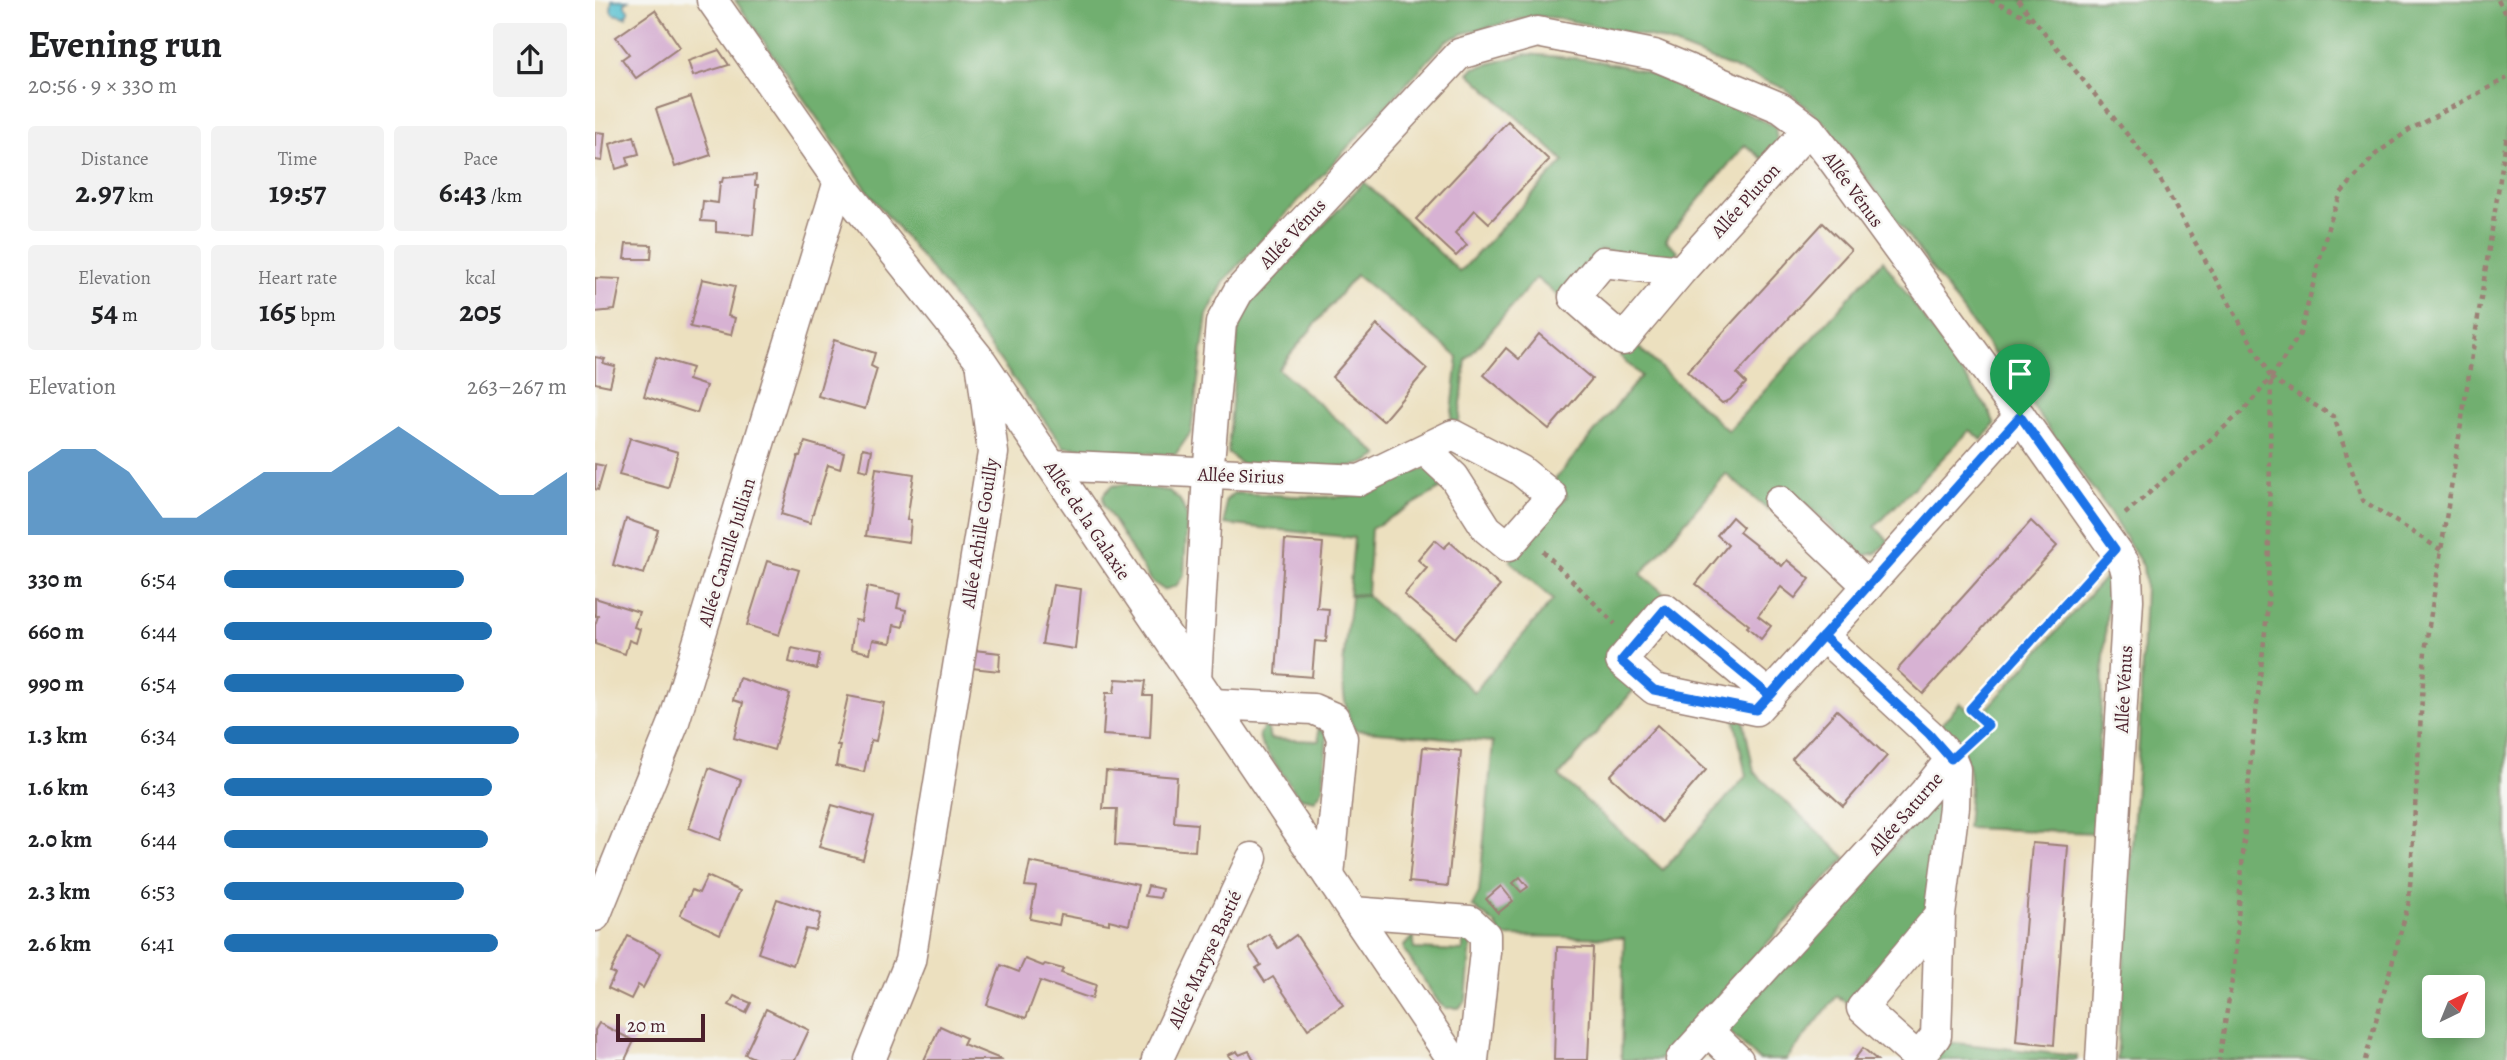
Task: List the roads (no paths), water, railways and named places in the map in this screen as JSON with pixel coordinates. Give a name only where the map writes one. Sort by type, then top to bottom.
[{"type":"street","points":[[712,0],[839,181],[981,361]]},
{"type":"street","name":"Allée Vénus","points":[[1208,474],[1221,323],[1238,292],[1459,54],[1537,32],[1654,55],[1781,108],[1809,129],[2020,416],[2124,563],[2128,600],[2101,1060]]},
{"type":"street","name":"Allée Pluton","points":[[1681,271],[1809,129]]},
{"type":"street","name":"Allée Camille Jullian","points":[[595,916],[673,725],[839,181]]},
{"type":"street","name":"Allée de la Galaxie","points":[[981,361],[1453,1060]]},
{"type":"street","name":"Allée Achille Gouilly","points":[[870,1060],[910,961],[993,453],[981,361]]},
{"type":"street","points":[[1770,696],[1665,609],[1621,661],[1654,690],[1756,710],[1770,696],[2020,416]]},
{"type":"street","name":"Allée Sirius","points":[[1051,465],[1360,480],[1453,435],[1520,470],[1552,496],[1509,546],[1487,529],[1454,477],[1425,450]]},
{"type":"street","points":[[1196,679],[1208,474]]},
{"type":"street","points":[[1779,501],[1868,586]]},
{"type":"street","name":"Allée Saturne","points":[[1681,1060],[1925,792],[1951,759],[1929,734],[1823,636]]},
{"type":"street","points":[[1213,704],[1313,709],[1334,718],[1342,738],[1329,876]]},
{"type":"street","points":[[1940,915],[1954,807],[1955,769],[1951,759]]},
{"type":"street","name":"Allée Maryse Bastié","points":[[1157,1060],[1252,858]]},
{"type":"street","points":[[1353,912],[1470,920],[1485,935],[1473,1060]]},
{"type":"street","points":[[1708,1031],[1738,1060]]},
{"type":"water","points":[[612,0],[628,0],[625,2],[629,11],[626,17],[613,14]]}]
